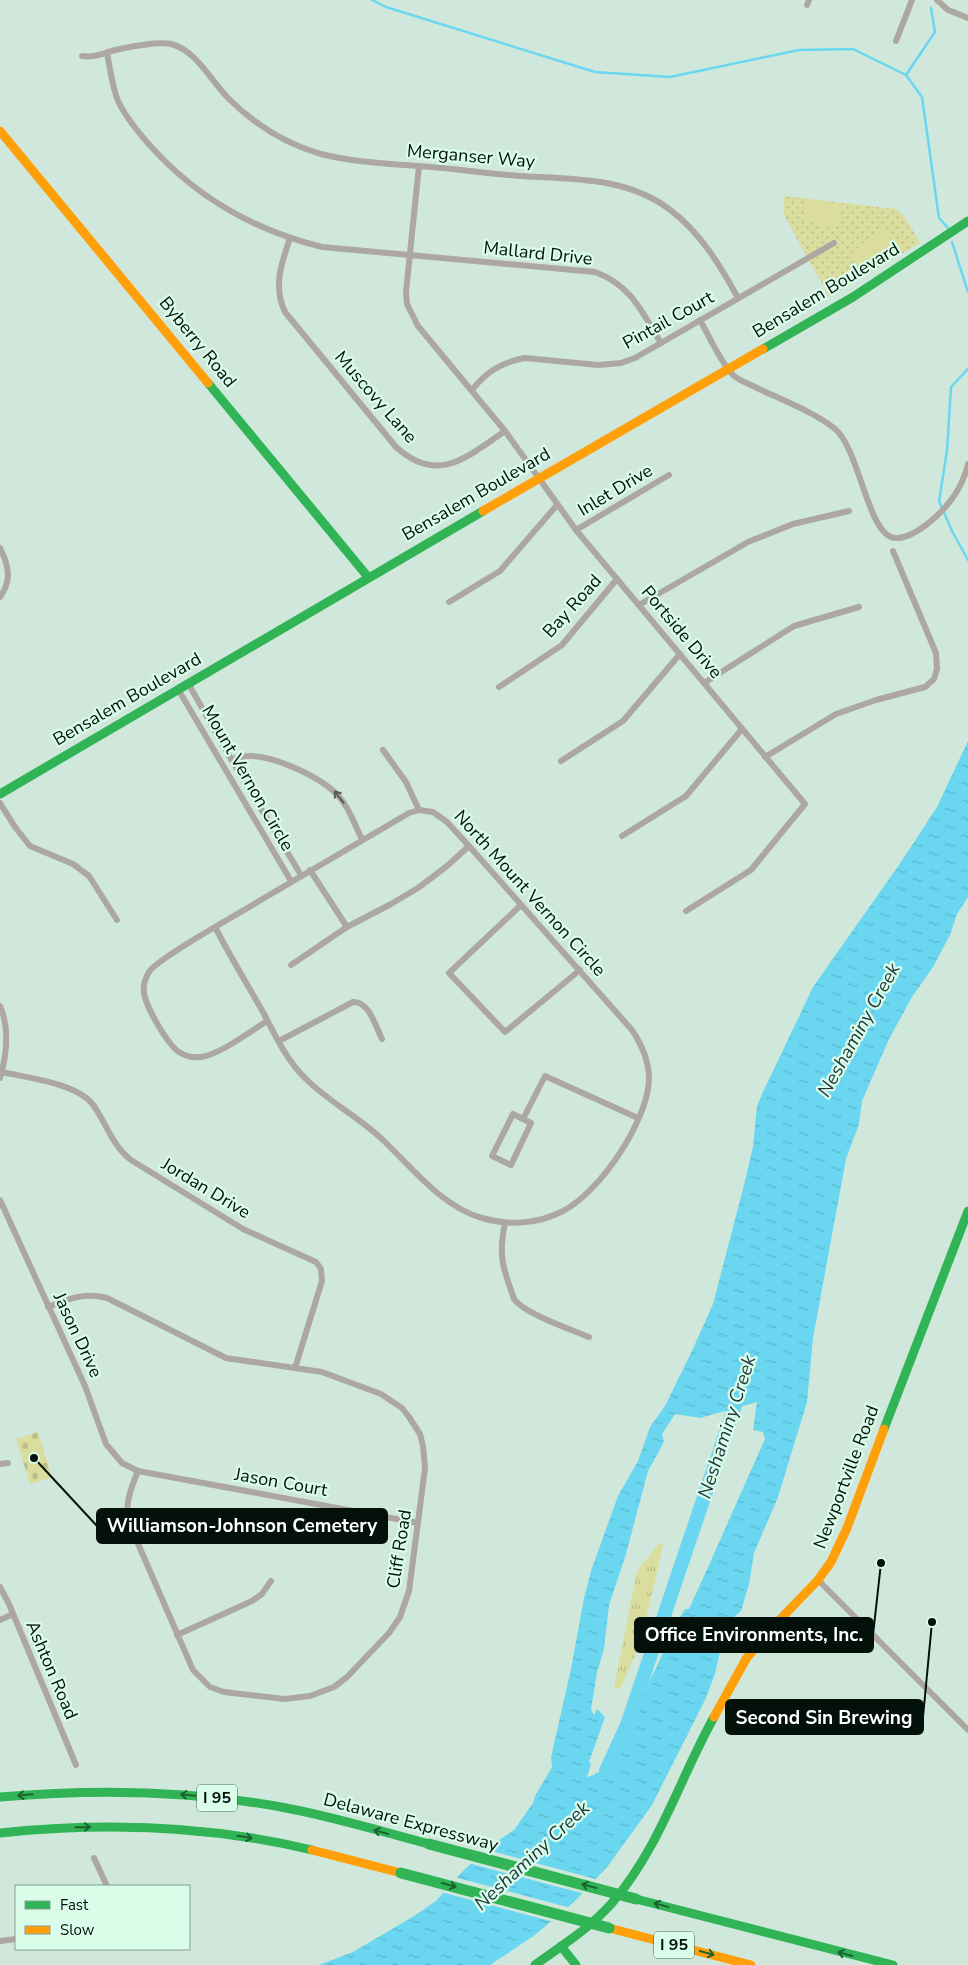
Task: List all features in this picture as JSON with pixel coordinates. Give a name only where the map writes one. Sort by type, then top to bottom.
[{"type":"main road","name":"Byberry Road","points":[[0,131],[368,576]]},
{"type":"main road","name":"Bensalem Boulevard","points":[[0,794],[368,576],[852,297],[968,221]]},
{"type":"main road","name":"Newportville Road","points":[[535,1965],[605,1910],[637,1871],[670,1808],[705,1733],[739,1670],[759,1642],[818,1580],[835,1555],[968,1211]]},
{"type":"main road","name":"Delaware Expressway","points":[[0,1797],[105,1791],[164,1793],[204,1796],[291,1809],[892,1965]]},
{"type":"main road","name":"I 95","points":[[0,1833],[48,1828],[106,1826],[191,1830],[275,1842],[401,1873],[751,1965]]},
{"type":"main road","points":[[561,1946],[576,1965]]},
{"type":"street","points":[[896,41],[912,0]]},
{"type":"street","points":[[937,0],[948,10],[968,18]]},
{"type":"street","name":"Merganser Way","points":[[82,56],[94,57],[107,52],[134,47],[170,44],[194,58],[216,85],[242,111],[284,139],[336,157],[504,175],[596,181],[642,194],[669,209],[696,233],[715,259],[738,298]]},
{"type":"street","name":"Mallard Drive","points":[[107,52],[115,92],[125,114],[151,146],[187,182],[219,206],[255,225],[290,238],[322,247],[342,250],[595,272],[616,282],[629,294],[661,343]]},
{"type":"street","points":[[418,166],[406,292],[411,316],[505,431],[537,478]]},
{"type":"street","name":"Muscovy Lane","points":[[290,238],[282,260],[278,282],[279,296],[285,312],[396,447],[420,463],[446,465],[464,459],[505,431]]},
{"type":"street","points":[[738,298],[834,243]]},
{"type":"street","name":"Pintail Court","points":[[472,390],[491,371],[515,360],[525,358],[608,365],[635,358],[738,298]]},
{"type":"street","points":[[700,320],[734,376],[836,429],[846,442],[874,518],[886,534],[895,538],[906,536],[924,526],[955,497],[968,464]]},
{"type":"street","name":"Inlet Drive","points":[[576,530],[669,475]]},
{"type":"street","name":"Portside Drive","points":[[537,478],[576,530],[805,804],[750,870],[686,911]]},
{"type":"street","name":"Inlet Drive","points":[[449,602],[500,571],[557,505]]},
{"type":"street","points":[[639,605],[748,542],[793,524],[849,511]]},
{"type":"street","points":[[0,548],[7,565],[9,579],[6,589],[0,597]]},
{"type":"street","points":[[765,757],[836,714],[876,700],[924,687],[934,679],[936,653],[893,551]]},
{"type":"street","name":"Bay Road","points":[[499,687],[562,645],[617,579]]},
{"type":"street","points":[[704,683],[794,626],[859,607]]},
{"type":"street","points":[[561,761],[623,721],[680,654]]},
{"type":"street","name":"Mount Vernon Circle","points":[[183,686],[231,759],[301,875]]},
{"type":"street","name":"Mount Vernon Circle","points":[[183,686],[291,881]]},
{"type":"street","points":[[622,836],[686,796],[742,729]]},
{"type":"street","points":[[267,1021],[212,1054],[201,1057],[185,1055],[176,1049],[150,1010],[144,992],[146,978],[151,968],[215,927],[398,818],[419,810],[406,782],[383,750]]},
{"type":"street","points":[[231,759],[251,756],[269,760],[300,769],[330,787],[342,799],[362,839]]},
{"type":"street","points":[[0,803],[15,828],[30,846],[73,864],[89,876],[117,920]]},
{"type":"street","name":"North Mount Vernon Circle","points":[[215,927],[267,1021],[304,1077],[320,1093],[374,1132],[452,1204],[464,1212],[481,1218],[505,1222],[537,1220],[569,1208],[603,1178],[618,1158],[638,1118],[648,1086],[648,1065],[645,1053],[632,1030],[469,846],[439,815],[419,810]]},
{"type":"street","points":[[291,965],[347,926],[418,888],[469,846]]},
{"type":"street","points":[[310,870],[347,926]]},
{"type":"street","points":[[521,905],[449,973],[505,1032],[580,970]]},
{"type":"street","points":[[279,1041],[353,1002],[358,1002],[365,1006],[382,1039]]},
{"type":"street","points":[[0,1006],[7,1035],[1,1075]]},
{"type":"street","points":[[0,1040],[5,1047]]},
{"type":"street","name":"Jordan Drive","points":[[1,1075],[63,1087],[81,1094],[94,1107],[121,1153],[243,1229],[308,1257],[319,1265],[322,1281],[295,1368]]},
{"type":"street","points":[[523,1119],[545,1076],[638,1118]]},
{"type":"street","points":[[513,1114],[523,1119],[531,1123],[511,1165],[492,1156],[513,1114]]},
{"type":"street","name":"Jason Drive","points":[[0,1200],[85,1386],[106,1444],[122,1463],[138,1471]]},
{"type":"street","points":[[505,1222],[501,1259],[514,1299],[522,1307],[589,1338]]},
{"type":"street","name":"Cliff Road","points":[[48,1307],[77,1296],[97,1295],[119,1303],[226,1358],[295,1368],[337,1377],[381,1394],[402,1408],[420,1434],[425,1454],[425,1468],[409,1591],[395,1625],[347,1677],[323,1692],[310,1696],[285,1699],[216,1690],[196,1675],[184,1652],[128,1517],[128,1501],[138,1471]]},
{"type":"street","points":[[0,1464],[8,1463]]},
{"type":"street","name":"Jason Court","points":[[138,1471],[418,1523]]},
{"type":"street","points":[[818,1580],[968,1730]]},
{"type":"street","points":[[177,1634],[252,1601],[262,1594],[271,1581]]},
{"type":"street","name":"Ashton Road","points":[[0,1587],[76,1765]]},
{"type":"street","points":[[0,1620],[13,1614]]},
{"type":"street","points":[[94,1858],[106,1885]]},
{"type":"street","points":[[0,1941],[15,1939]]},
{"type":"green space","points":[[784,196],[896,209],[905,217],[920,243],[829,297],[784,215]]},
{"type":"green space","points":[[805,199],[840,204],[838,225],[803,221]]},
{"type":"green space","points":[[882,226],[897,242],[864,272],[849,256]]},
{"type":"green space","points":[[38,1432],[52,1477],[30,1484],[16,1439]]},
{"type":"green space","points":[[659,1543],[663,1546],[640,1644],[620,1689],[614,1688],[637,1571]]},
{"type":"water","points":[[968,741],[968,897],[957,914],[950,935],[933,967],[912,997],[889,1039],[862,1101],[859,1124],[846,1159],[813,1338],[807,1402],[778,1497],[754,1553],[749,1584],[741,1611],[731,1620],[725,1630],[715,1674],[705,1700],[652,1805],[608,1866],[575,1901],[535,1935],[490,1965],[319,1965],[353,1952],[436,1901],[462,1872],[490,1846],[514,1830],[533,1803],[552,1767],[551,1757],[571,1669],[584,1598],[591,1571],[618,1496],[638,1461],[650,1427],[665,1406],[713,1304],[753,1147],[757,1106],[813,987],[901,862],[937,807]],"holes":[[[757,1402],[753,1430],[763,1432],[765,1439],[689,1609],[685,1609],[674,1627],[626,1736],[617,1751],[598,1772],[587,1777],[591,1764],[589,1762],[605,1717],[597,1709],[594,1715],[591,1710],[597,1672],[604,1649],[609,1605],[626,1554],[648,1471],[664,1442],[662,1434],[675,1414],[700,1418]]]},
{"type":"pier","points":[[484,1849],[599,1880],[585,1894],[468,1863]]},
{"type":"pier","points":[[454,1877],[571,1908],[554,1922],[441,1892]]},
{"type":"waterway","points":[[372,0],[386,7],[595,72],[670,77],[799,50],[853,49],[906,75],[922,97],[939,218],[948,228]]},
{"type":"waterway","points":[[906,75],[935,32],[931,8]]},
{"type":"waterway","points":[[952,242],[968,292]]},
{"type":"waterway","points":[[968,369],[951,387],[947,451],[939,501],[952,531],[968,560]]},
{"type":"waterway","name":"Neshaminy Creek","points":[[606,1771],[627,1725],[740,1391]]},
{"type":"traffic: fast","points":[[763,349],[853,297],[968,221]]},
{"type":"traffic: fast","points":[[208,383],[368,577]]},
{"type":"traffic: fast","points":[[0,794],[483,511]]},
{"type":"traffic: fast","points":[[884,1429],[968,1211]]},
{"type":"traffic: fast","points":[[535,1965],[594,1921],[612,1903],[628,1882],[656,1837],[714,1717]]},
{"type":"traffic: fast","points":[[0,1797],[106,1792],[211,1797],[300,1811],[429,1844]]},
{"type":"traffic: fast","points":[[0,1833],[79,1828],[157,1828],[235,1835],[312,1850]]},
{"type":"traffic: fast","points":[[429,1844],[636,1899]]},
{"type":"traffic: fast","points":[[401,1873],[609,1928]]},
{"type":"traffic: fast","points":[[636,1899],[893,1965]]},
{"type":"traffic: fast","points":[[561,1946],[576,1965]]},
{"type":"traffic: slow","points":[[0,131],[208,383]]},
{"type":"traffic: slow","points":[[483,511],[763,349]]},
{"type":"traffic: slow","points":[[714,1717],[746,1659],[766,1634],[818,1580],[831,1562],[847,1528],[884,1429]]},
{"type":"traffic: slow","points":[[312,1850],[401,1873]]},
{"type":"traffic: slow","points":[[609,1928],[751,1965]]},
{"type":"place","name":"Williamson-Johnson Cemetery","points":[[34,1458]]},
{"type":"place","name":"Office Environments, Inc.","points":[[881,1563]]},
{"type":"place","name":"Second Sin Brewing","points":[[932,1622]]}]
